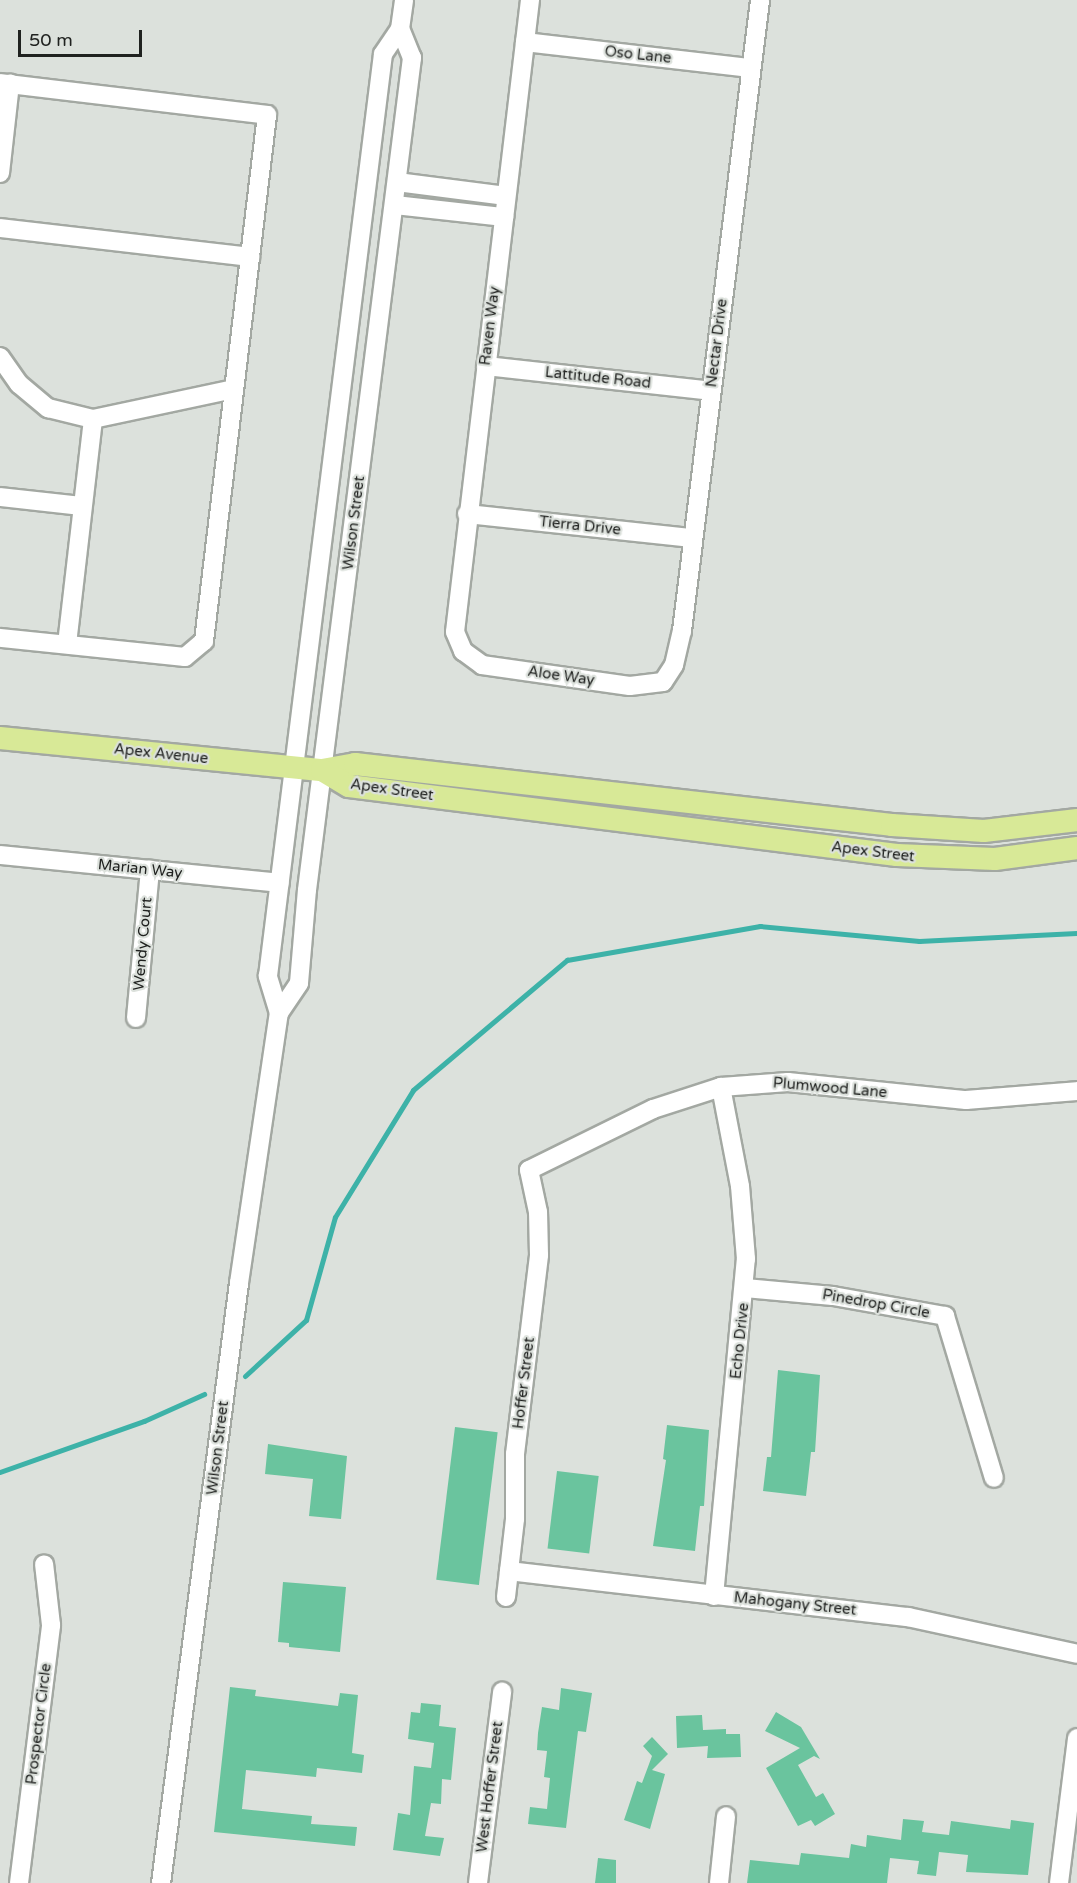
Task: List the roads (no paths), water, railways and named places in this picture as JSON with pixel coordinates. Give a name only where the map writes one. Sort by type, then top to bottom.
[{"type":"main road","name":"Apex Avenue","points":[[0,738],[322,770]]},
{"type":"main road","name":"Apex Street","points":[[322,770],[356,764],[957,830],[1022,828],[1077,820]]},
{"type":"main road","name":"Apex Street","points":[[322,770],[349,786],[897,855],[994,859],[1077,849]]},
{"type":"street","name":"Wilson Street","points":[[161,1883],[239,1284],[279,1013],[268,976],[383,54],[400,29],[404,0]]},
{"type":"street","name":"Raven Way","points":[[463,651],[455,632],[456,612],[530,0]]},
{"type":"street","name":"Nectar Drive","points":[[663,682],[674,665],[682,631],[760,0]]},
{"type":"street","name":"Wilson Street","points":[[279,1013],[299,983],[322,770],[395,205],[412,58],[400,29]]},
{"type":"street","name":"Oso Lane","points":[[525,42],[751,68]]},
{"type":"street","points":[[0,173],[5,83],[267,115],[204,640],[185,657],[0,638]]},
{"type":"street","points":[[397,182],[506,196]]},
{"type":"street","points":[[395,205],[504,217]]},
{"type":"street","points":[[0,228],[250,257]]},
{"type":"street","points":[[1,360],[19,384],[48,408],[93,419],[234,389]]},
{"type":"street","name":"Lattitude Road","points":[[486,366],[711,391]]},
{"type":"street","points":[[67,644],[93,419]]},
{"type":"street","points":[[0,497],[82,506]]},
{"type":"street","name":"Tierra Drive","points":[[468,514],[693,538]]},
{"type":"street","name":"Aloe Way","points":[[463,651],[482,665],[630,686],[663,682]]},
{"type":"street","name":"Marian Way","points":[[0,855],[280,883]]},
{"type":"street","name":"Wendy Court","points":[[136,1018],[150,870]]},
{"type":"street","name":"Plumwood Lane","points":[[529,1170],[652,1109],[721,1087],[788,1082],[966,1100],[1077,1092]]},
{"type":"street","name":"Echo Drive","points":[[714,1596],[745,1288],[746,1229],[721,1087]]},
{"type":"street","name":"Hoffer Street","points":[[507,1597],[515,1519],[515,1454],[539,1255],[538,1212],[529,1170]]},
{"type":"street","name":"Pinedrop Circle","points":[[745,1288],[833,1296],[945,1316],[994,1478]]},
{"type":"street","name":"Prospector Circle","points":[[19,1883],[51,1625],[45,1564]]},
{"type":"street","name":"Mahogany Street","points":[[509,1571],[908,1617],[1077,1654]]},
{"type":"street","name":"West Hoffer Street","points":[[478,1883],[502,1692]]},
{"type":"street","points":[[1059,1883],[1077,1738]]},
{"type":"street","points":[[719,1883],[726,1816]]},
{"type":"waterway","points":[[245,1376],[306,1320],[335,1217],[413,1090],[567,960],[760,926],[919,941],[1077,933]]},
{"type":"waterway","points":[[0,1472],[144,1421],[204,1394]]}]
